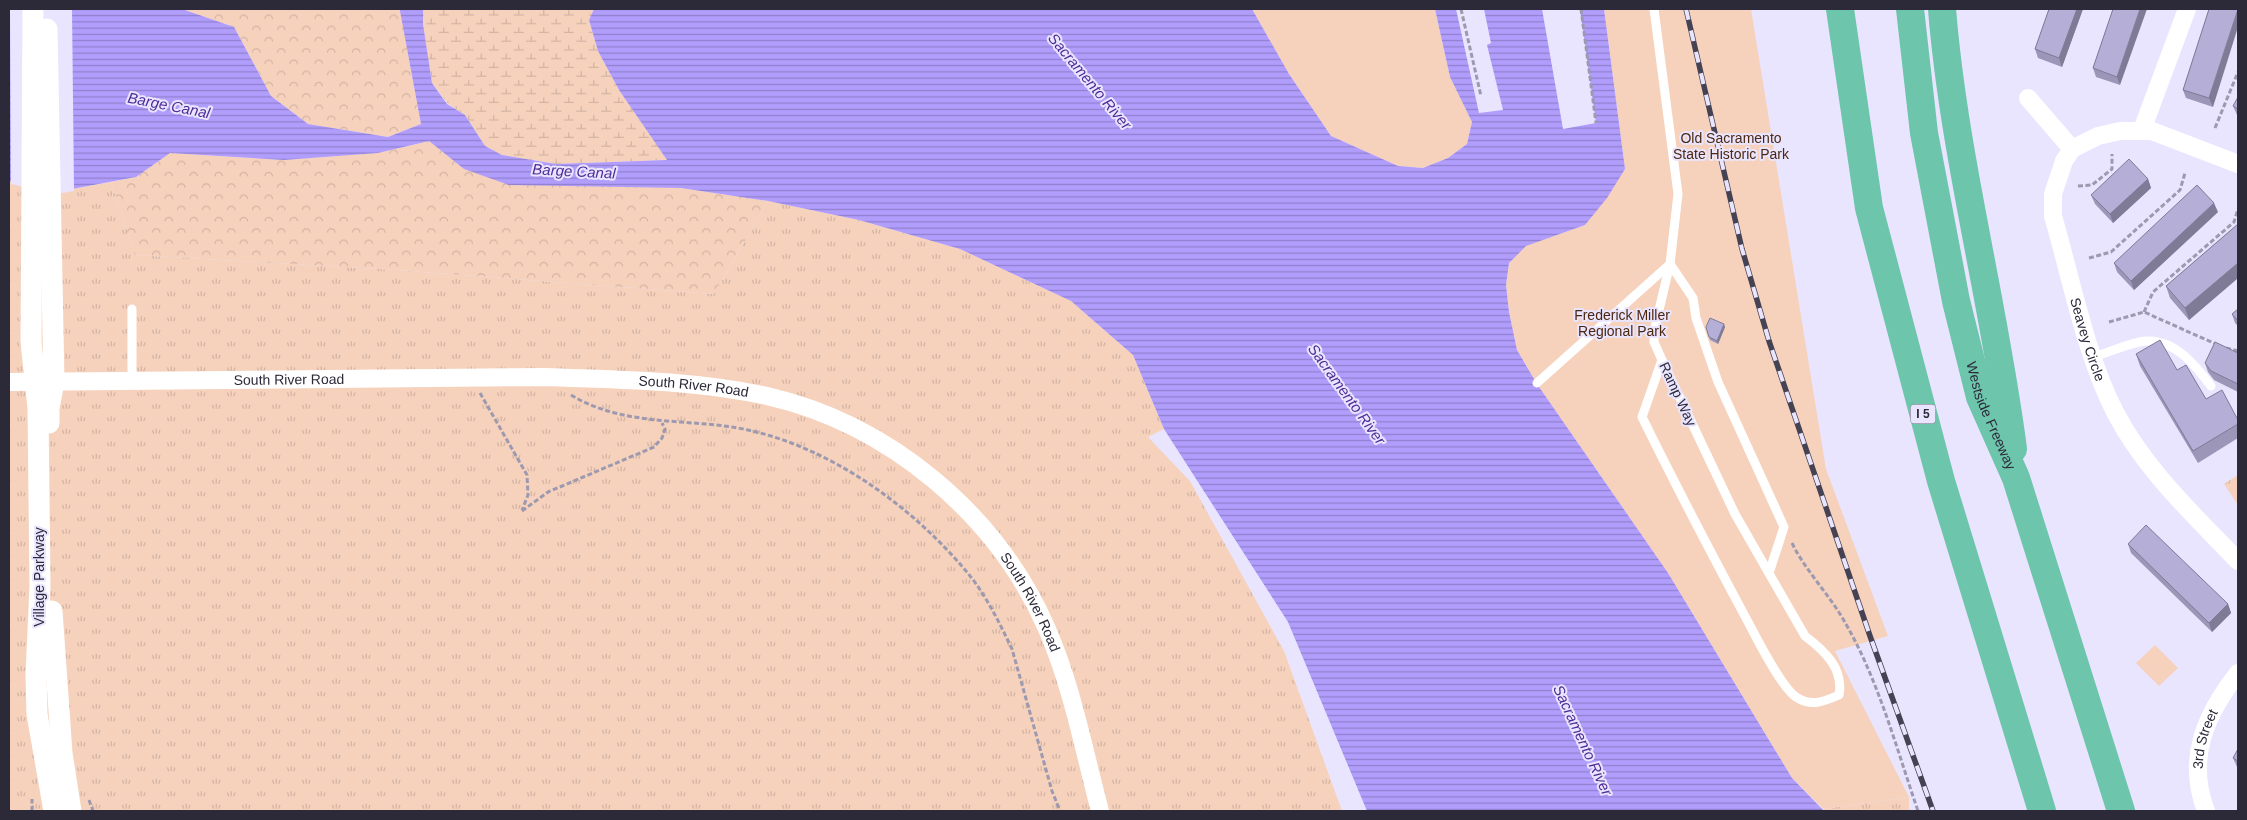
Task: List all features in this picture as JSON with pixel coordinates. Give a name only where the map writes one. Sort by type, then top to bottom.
[{"type":"highway","name":"I 5","points":[[1840,9],[1869,208],[1941,481],[2042,811]]},
{"type":"highway","name":"Westside Freeway","points":[[1910,9],[1924,133],[1956,301],[1980,396],[2016,478],[2121,811]]},
{"type":"highway","points":[[1942,9],[1952,100],[2005,386],[2016,478]]},
{"type":"street","name":"Village Parkway","points":[[33,9],[31,342],[44,382],[49,408],[51,592],[61,743],[71,811]]},
{"type":"street","points":[[44,382],[53,342],[47,9]]},
{"type":"street","points":[[2142,130],[2187,9]]},
{"type":"street","points":[[2028,98],[2072,149],[2098,136],[2120,131],[2142,130],[2162,134],[2238,164]]},
{"type":"street","name":"Seavey Circle","points":[[2072,149],[2056,180],[2053,194],[2053,216],[2093,357],[2115,412],[2137,448],[2172,492],[2238,562]]},
{"type":"street","name":"South River Road","points":[[9,382],[546,377],[625,380],[711,388],[775,398],[828,416],[859,431],[933,478],[970,512],[992,538],[1024,584],[1046,628],[1060,664],[1100,811]]},
{"type":"street","name":"Village Parkway","points":[[44,382],[38,408],[40,586],[36,675],[37,705],[54,811]]},
{"type":"street","name":"3rd Street","points":[[2206,811],[2196,778],[2199,744],[2215,710],[2238,673]]},
{"type":"lane","name":"Ramp Way","points":[[1654,9],[1678,194],[1670,264],[1654,331],[1654,342],[1735,514],[1805,636],[1822,649],[1836,669],[1841,685],[1839,695],[1819,704],[1806,702],[1794,696],[1769,660],[1685,504],[1642,417],[1662,360]]},
{"type":"lane","points":[[1537,384],[1670,264],[1693,298],[1696,318],[1718,382],[1784,526],[1769,573]]},
{"type":"lane","points":[[132,309],[132,382]]},
{"type":"lane","points":[[2093,357],[2145,341],[2158,343],[2169,346],[2194,364],[2211,386]]},
{"type":"path","points":[[1461,9],[1481,96]]},
{"type":"path","points":[[1581,9],[1596,123]]},
{"type":"path","points":[[2215,128],[2238,72]]},
{"type":"path","points":[[2078,186],[2092,186],[2112,169],[2112,154]]},
{"type":"path","points":[[2089,258],[2111,252],[2180,190],[2185,173]]},
{"type":"path","points":[[2144,312],[2153,292],[2234,222],[2238,209]]},
{"type":"path","points":[[2109,322],[2144,312],[2217,345],[2238,351]]},
{"type":"path","points":[[546,377],[573,397],[626,416],[662,422],[734,428],[803,448],[846,470],[912,514],[968,572],[998,620],[1012,649],[1052,791],[1060,811]]},
{"type":"path","points":[[476,378],[481,395],[527,475],[528,495],[522,511],[533,500],[548,492],[654,447],[662,438],[665,429],[662,422]]},
{"type":"path","points":[[1784,526],[1798,556],[1843,618],[1870,673],[1918,811]]},
{"type":"green space","points":[[182,9],[400,9],[421,124],[388,137],[308,124],[271,96],[234,27]]},
{"type":"green space","points":[[423,9],[594,9],[589,20],[598,51],[619,90],[667,160],[556,164],[502,155],[485,146],[465,115],[448,104],[432,83],[423,24]]},
{"type":"green space","points":[[1252,9],[1435,9],[1450,77],[1472,122],[1467,144],[1448,158],[1423,168],[1398,166],[1331,136],[1289,74]]},
{"type":"green space","name":"Frederick Miller Regional Park","points":[[1604,9],[1751,9],[1826,469],[1888,636],[1835,651],[1909,797],[1823,809],[1792,778],[1668,573],[1537,384],[1517,350],[1509,312],[1506,285],[1509,263],[1525,246],[1585,225],[1625,169]]},
{"type":"green space","points":[[429,141],[464,169],[681,188],[768,201],[714,294],[396,270],[135,255],[111,182],[136,177],[170,153],[284,160],[378,153]]},
{"type":"green space","points":[[9,181],[56,192],[111,182],[135,255],[396,270],[714,294],[768,201],[859,220],[960,249],[1071,301],[1133,355],[1164,429],[1148,437],[1190,481],[1284,651],[1342,811],[9,811]]},
{"type":"green space","points":[[2238,475],[2238,505],[2224,484]]},
{"type":"green space","points":[[2155,645],[2178,668],[2159,686],[2136,663]]},
{"type":"green space","points":[[1909,797],[1909,811],[1824,811],[1823,809]]},
{"type":"water","points":[[9,9],[182,9],[234,27],[271,96],[308,124],[388,137],[421,124],[400,9],[423,9],[423,24],[432,83],[447,104],[465,115],[485,146],[502,155],[556,164],[667,160],[619,90],[598,51],[589,20],[594,9],[1252,9],[1289,74],[1331,136],[1398,166],[1423,168],[1448,158],[1467,144],[1472,122],[1450,77],[1435,9],[1604,9],[1625,169],[1607,198],[1585,225],[1526,246],[1509,263],[1506,285],[1509,312],[1517,350],[1537,384],[1668,573],[1792,778],[1824,811],[1367,811],[1288,622],[1164,429],[1133,355],[1071,301],[960,249],[859,220],[768,201],[681,188],[509,185],[464,169],[429,141],[378,153],[284,160],[170,153],[136,177],[56,192],[9,181]]},
{"type":"pier","points":[[10,9],[72,9],[74,191],[56,194],[11,184]]},
{"type":"pier","points":[[1456,9],[1484,9],[1491,43],[1487,45],[1503,110],[1479,113]]},
{"type":"pier","points":[[1542,9],[1580,9],[1596,123],[1563,129]]},
{"type":"building","points":[[2049,9],[2077,9],[2059,58],[2035,49]]},
{"type":"building","points":[[2113,9],[2140,9],[2117,77],[2093,68]]},
{"type":"building","points":[[2209,9],[2238,9],[2209,98],[2183,90]]},
{"type":"building","points":[[2238,97],[2238,109],[2233,106]]},
{"type":"building","points":[[2129,159],[2148,179],[2110,214],[2091,195]]},
{"type":"building","points":[[2197,185],[2214,203],[2131,281],[2114,263]]},
{"type":"building","points":[[2238,224],[2238,263],[2185,308],[2166,286]]},
{"type":"building","points":[[2238,309],[2238,321],[2232,314]]},
{"type":"building","points":[[1710,318],[1724,324],[1717,341],[1709,337],[1706,327]]},
{"type":"building","points":[[2160,340],[2177,370],[2186,365],[2206,399],[2222,390],[2238,420],[2238,424],[2193,451],[2136,354]]},
{"type":"building","points":[[2215,342],[2238,353],[2238,384],[2211,371],[2205,363]]},
{"type":"building","points":[[2146,525],[2228,604],[2209,623],[2128,544]]},
{"type":"building","points":[[2238,749],[2238,761],[2233,758]]},
{"type":"railway","points":[[1686,9],[1742,249],[1769,341],[1870,636],[1933,811]]},
{"type":"water label","name":"Sacramento River","points":[[1090,81]]},
{"type":"water label","name":"Barge Canal","points":[[169,105]]},
{"type":"water label","name":"Barge Canal","points":[[574,171]]},
{"type":"water label","name":"Sacramento River","points":[[1347,394]]},
{"type":"water label","name":"Sacramento River","points":[[1583,740]]},
{"type":"park label","name":"Old Sacramento State Historic Park","points":[[1731,146]]}]
